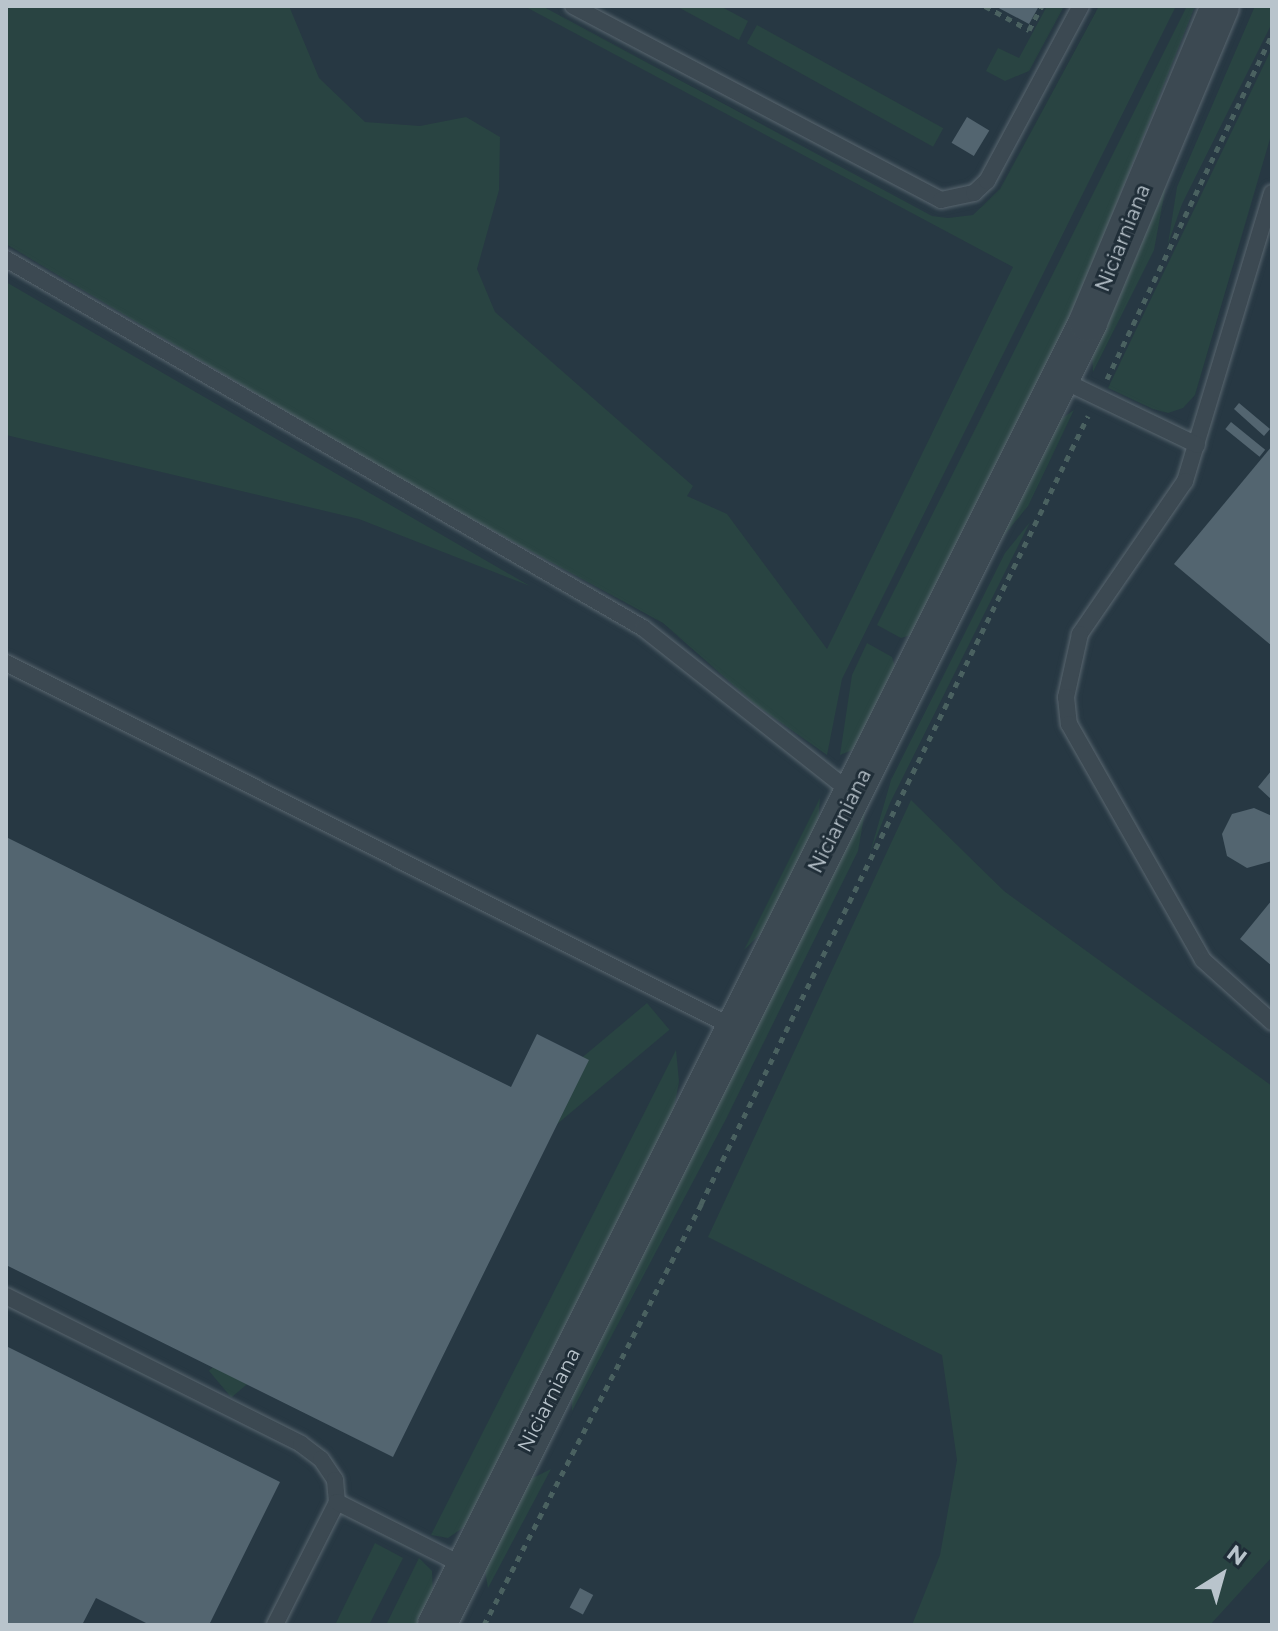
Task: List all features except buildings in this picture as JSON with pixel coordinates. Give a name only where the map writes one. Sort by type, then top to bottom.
[{"type":"street","name":"Niciarniana","points":[[437,1625],[1060,379],[1220,6]]},
{"type":"lane","points":[[573,6],[941,200],[966,196],[987,181],[1081,6]]},
{"type":"lane","points":[[1272,193],[1197,445],[1175,498],[1073,651],[1066,697],[1069,724],[1203,960],[1272,1022]]},
{"type":"lane","points":[[6,259],[643,628],[853,794]]},
{"type":"lane","points":[[1060,379],[1197,445]]},
{"type":"lane","points":[[6,663],[736,1029]]},
{"type":"lane","points":[[6,1296],[301,1444],[321,1459],[335,1480],[337,1502],[275,1625]]},
{"type":"lane","points":[[337,1502],[466,1567]]},
{"type":"path","points":[[985,6],[1029,30],[1042,6]]},
{"type":"path","points":[[484,1625],[708,1190],[1098,397],[1272,34]]},
{"type":"green space","points":[[6,6],[289,6],[319,78],[365,122],[420,126],[466,117],[500,137],[499,190],[477,269],[495,312],[693,486],[687,496],[727,514],[827,649],[1013,267],[524,6],[542,6],[932,216],[948,218],[973,215],[1000,189],[1099,6],[1176,6],[842,679],[827,755],[756,705],[663,623],[411,486],[6,244]]},
{"type":"green space","points":[[676,6],[720,6],[748,21],[739,40]]},
{"type":"green space","points":[[1047,6],[1064,6],[1029,71],[1005,81],[986,71],[998,48],[1019,58]]},
{"type":"green space","points":[[1187,6],[1195,6],[1072,316],[914,634],[901,638],[877,625]]},
{"type":"green space","points":[[1255,6],[1272,6],[1272,23],[1182,204],[1168,244],[1177,187]]},
{"type":"green space","points":[[757,25],[943,128],[933,147],[747,43]]},
{"type":"green space","points":[[1272,48],[1272,132],[1195,395],[1183,408],[1168,413],[1153,409],[1108,388]]},
{"type":"green space","points":[[1166,185],[1154,250],[1093,372],[1092,353]]},
{"type":"green space","points":[[6,282],[530,586],[359,519],[6,435]]},
{"type":"green space","points":[[1074,410],[1028,506],[997,544],[1058,421]]},
{"type":"green space","points":[[1030,522],[890,803],[870,853],[891,780],[1005,553]]},
{"type":"green space","points":[[867,643],[892,657],[896,670],[855,749],[840,755],[852,675]]},
{"type":"green space","points":[[820,798],[818,824],[769,925],[744,950]]},
{"type":"green space","points":[[911,800],[1004,891],[1272,1086],[1272,1557],[1210,1625],[912,1625],[940,1555],[957,1460],[942,1355],[708,1237]]},
{"type":"green space","points":[[866,806],[858,851],[726,1119],[572,1411],[572,1393]]},
{"type":"green space","points":[[647,1003],[669,1030],[231,1397],[209,1371]]},
{"type":"green space","points":[[676,1050],[679,1082],[672,1118],[467,1525],[448,1538],[431,1535]]},
{"type":"green space","points":[[551,1469],[488,1588],[485,1571],[529,1480]]},
{"type":"green space","points":[[375,1543],[403,1558],[369,1625],[335,1625]]},
{"type":"green space","points":[[419,1558],[432,1571],[433,1593],[417,1625],[386,1625]]}]
